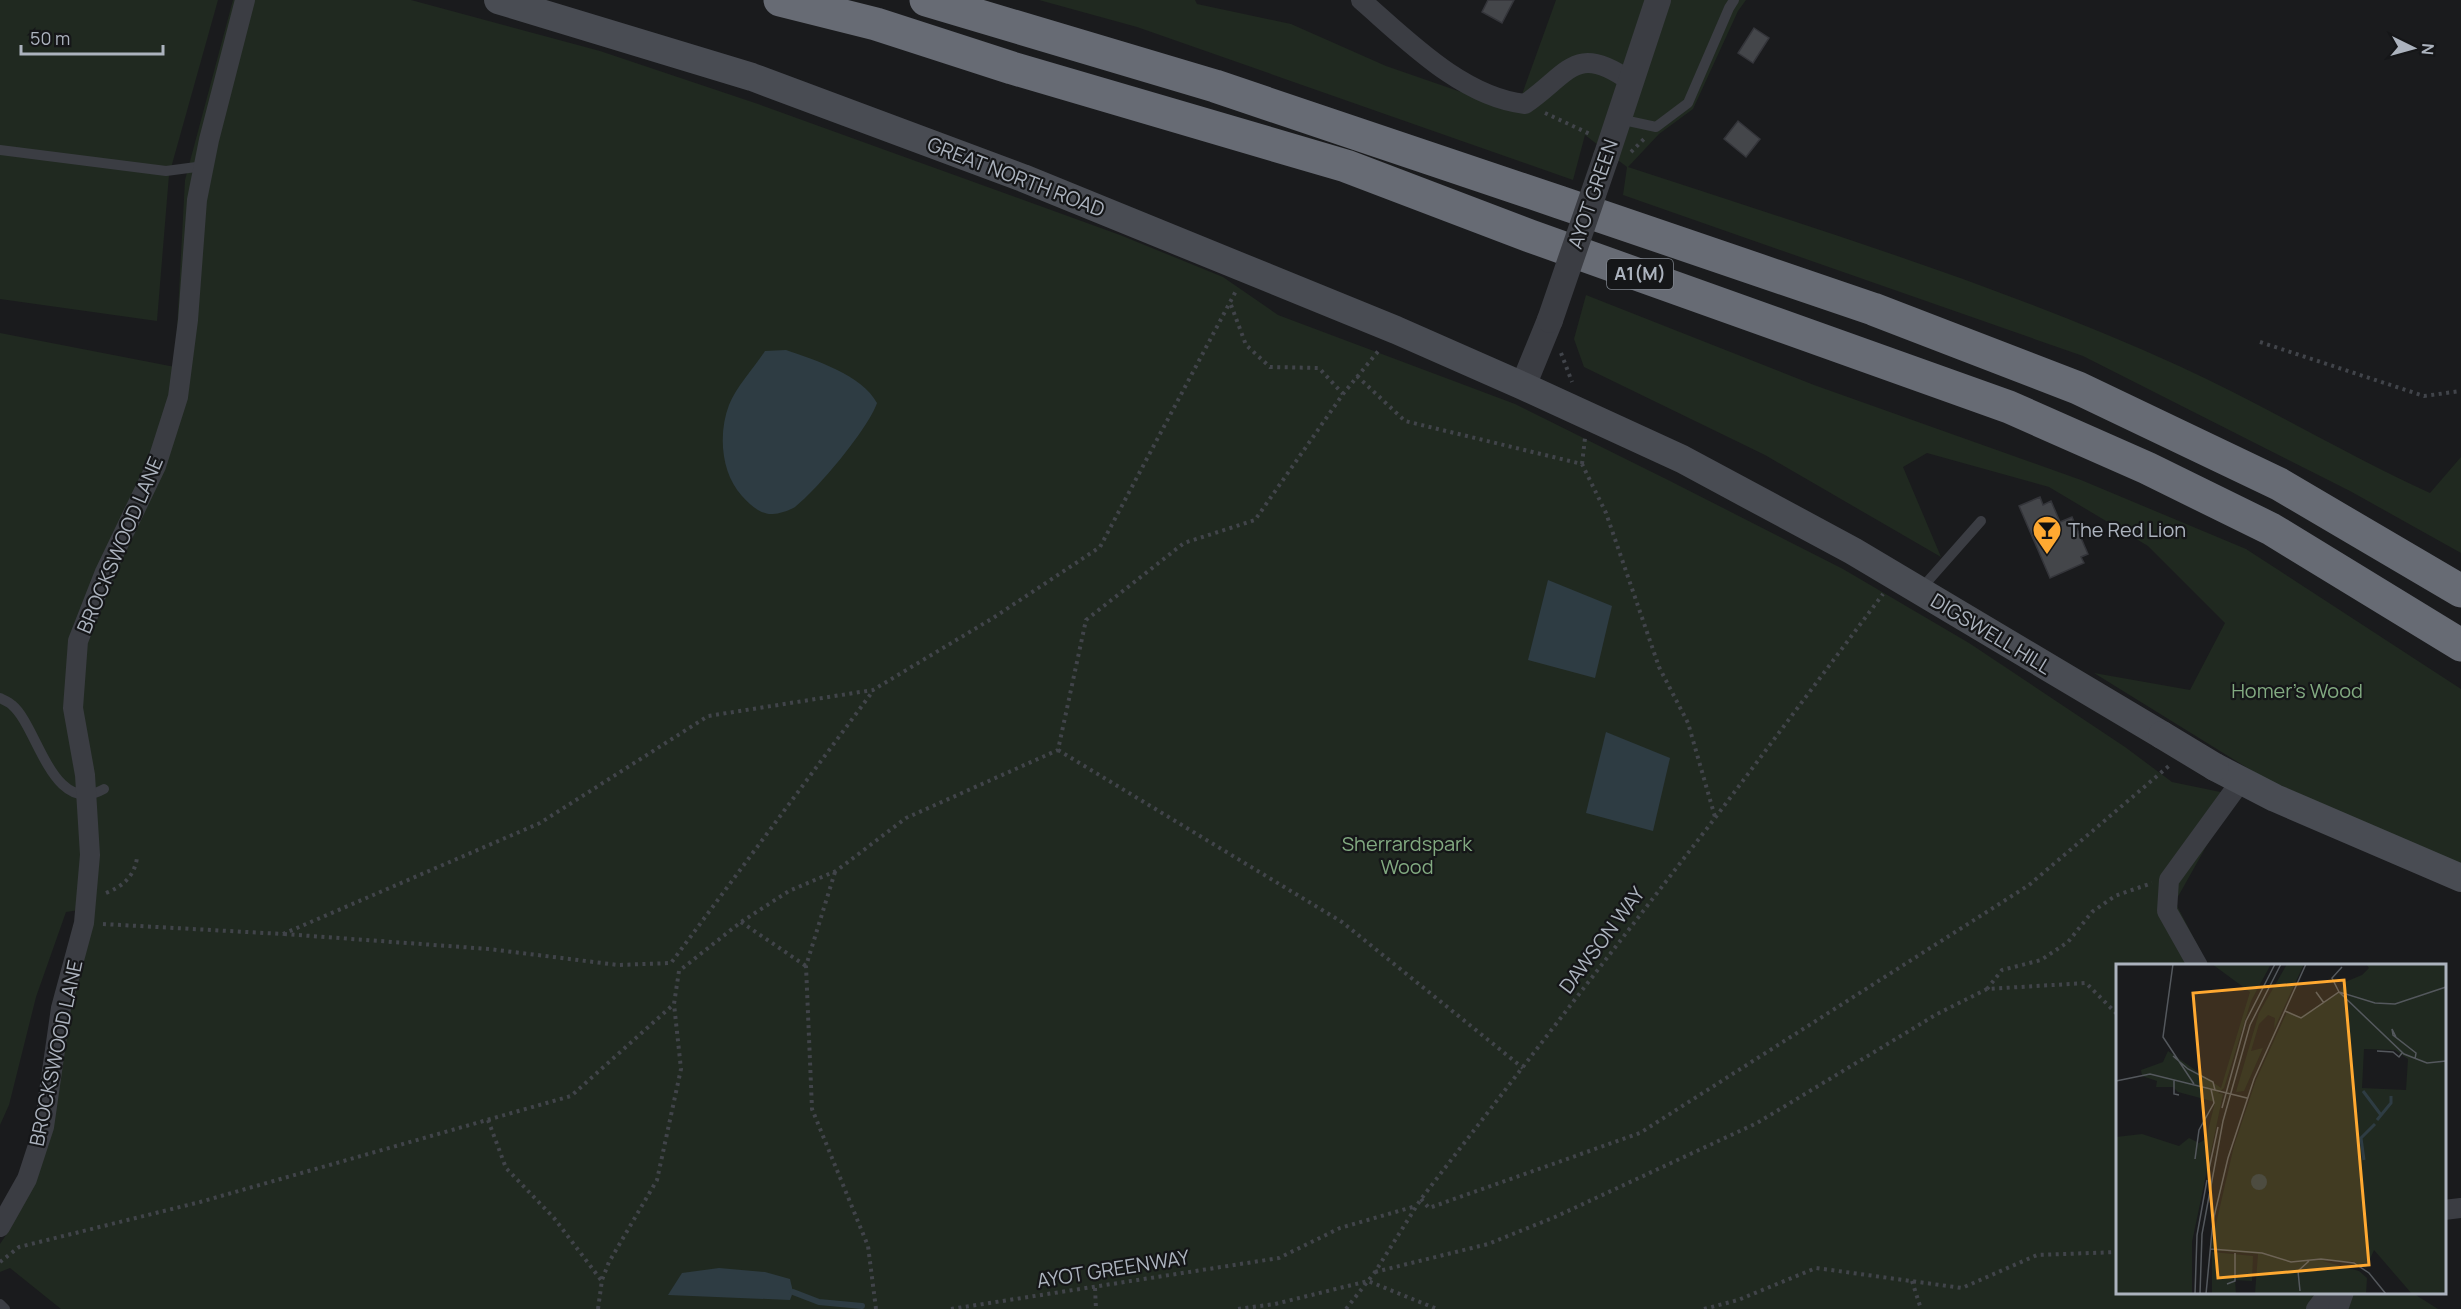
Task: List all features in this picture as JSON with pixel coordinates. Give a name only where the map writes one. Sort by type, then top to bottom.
[{"type":"highway","name":"A1(M)","points":[[780,0],[876,24],[1012,68],[1346,166],[1530,236],[2008,407],[2147,468],[2271,529],[2461,645]]},
{"type":"highway","name":"A1(M)","points":[[926,0],[1260,101],[1873,309],[2067,384],[2279,484],[2461,591]]},
{"type":"main road","name":"GREAT NORTH ROAD","points":[[498,0],[752,77],[1023,178],[1376,322],[1523,386]]},
{"type":"main road","name":"DIGSWELL HILL","points":[[1523,386],[1682,459],[1919,591],[2241,781],[2461,878]]},
{"type":"street","name":"BROCKSWOOD LANE","points":[[0,1227],[27,1179],[44,1127],[61,1008],[84,923],[95,792],[73,708],[78,641],[105,572],[156,466],[178,397],[188,320],[197,200],[245,0]]},
{"type":"street","points":[[1361,0],[1434,64],[1503,101],[1525,104],[1570,67],[1586,62],[1608,65],[1630,81]]},
{"type":"street","name":"AYOT GREEN","points":[[1523,386],[1550,320],[1609,152],[1658,0]]},
{"type":"street","points":[[2197,964],[2167,910],[2169,880],[2241,781]]},
{"type":"street","points":[[2446,1210],[2461,1208]]},
{"type":"street","points":[[2316,1309],[2328,1294]]},
{"type":"street","points":[[2338,1309],[2344,1294]]},
{"type":"lane","points":[[1619,119],[1656,127],[1688,103],[1734,0]]},
{"type":"lane","points":[[0,150],[166,171],[204,166]]},
{"type":"lane","points":[[1919,591],[1981,521]]},
{"type":"lane","points":[[0,698],[14,706],[44,759],[65,786],[75,794],[95,792]]},
{"type":"lane","points":[[0,1304],[5,1309]]},
{"type":"path","points":[[1525,104],[1592,135],[1609,152],[1656,127]]},
{"type":"path","points":[[283,934],[540,823],[708,716],[873,690],[993,618],[1100,547],[1238,288]]},
{"type":"path","points":[[1231,304],[1245,345],[1270,367],[1319,368],[1343,394]]},
{"type":"path","points":[[2260,342],[2424,396],[2461,391]]},
{"type":"path","points":[[1058,750],[1086,620],[1184,543],[1255,520],[1343,394],[1380,349]]},
{"type":"path","points":[[1357,376],[1405,420],[1582,464]]},
{"type":"path","points":[[1585,438],[1582,464],[1606,513],[1659,667],[1688,723],[1715,818]]},
{"type":"path","name":"DAWSON WAY","points":[[1346,1309],[1375,1272],[1416,1205],[1715,818],[1885,591]]},
{"type":"path","points":[[84,923],[489,949],[618,965],[671,963],[873,690]]},
{"type":"path","points":[[598,1309],[602,1281],[657,1180],[681,1069],[674,1004],[679,971],[741,922],[789,891],[836,871],[906,818],[1058,750]]},
{"type":"path","points":[[1058,750],[1342,922],[1523,1068]]},
{"type":"path","points":[[1421,1199],[1429,1208],[1640,1133],[2029,885],[2179,758]]},
{"type":"path","points":[[98,896],[117,889],[127,881],[135,870],[137,858]]},
{"type":"path","points":[[836,871],[806,966],[812,1109],[868,1246],[876,1309]]},
{"type":"path","points":[[1987,989],[2002,970],[2041,960],[2068,942],[2092,912],[2115,896],[2149,883],[2169,880]]},
{"type":"path","points":[[741,922],[806,966]]},
{"type":"path","points":[[1375,1272],[1488,1244],[1555,1217],[1757,1123],[1937,1014],[1987,989],[2086,983],[2116,1013]]},
{"type":"path","points":[[0,1262],[19,1247],[200,1202],[571,1096],[674,1004]]},
{"type":"path","points":[[488,1120],[506,1168],[554,1218],[602,1281]]},
{"type":"path","name":"AYOT GREENWAY","points":[[951,1309],[1279,1258],[1340,1228],[1416,1205]]},
{"type":"path","points":[[1704,1309],[1738,1300],[1816,1268],[1962,1288],[2037,1255],[2116,1252]]},
{"type":"path","points":[[1238,1309],[1275,1304],[1368,1281],[1437,1309]]},
{"type":"path","points":[[1912,1281],[1921,1309]]},
{"type":"path","points":[[1095,1288],[1096,1309]]},
{"type":"green space","points":[[0,0],[218,0],[169,175],[157,321],[0,299]]},
{"type":"green space","name":"Sherrardspark Wood","points":[[233,0],[411,0],[600,51],[758,104],[1120,235],[1223,277],[1278,315],[1515,404],[1670,481],[1843,569],[1969,643],[2125,747],[2172,782],[2235,795],[2175,902],[2207,964],[2116,964],[2116,1294],[2414,1294],[2438,1309],[61,1309],[10,1268],[0,1272],[0,1244],[12,1226],[92,908],[66,912],[36,997],[9,1105],[0,1125],[0,333],[175,367],[185,180]]},
{"type":"green space","points":[[1039,0],[1195,0],[1197,4],[1291,24],[1386,66],[1516,111],[1556,0],[1746,0],[1738,11],[1693,109],[1659,134],[1628,167],[1837,235],[2044,309],[2211,381],[2430,493],[2461,457],[2461,553],[2350,491],[2083,356],[1623,195],[1627,167],[1585,135],[1573,180],[1137,27]]},
{"type":"green space","name":"Homer's Wood","points":[[1586,295],[1814,385],[2081,480],[2246,549],[2461,689],[2461,867],[2262,777],[2094,673],[2190,690],[2225,623],[2148,546],[2049,487],[1927,453],[1903,467],[1941,557],[1765,455],[1584,367],[1574,339]]},
{"type":"shaded area","points":[[786,350],[837,370],[861,384],[877,403],[853,443],[816,487],[795,507],[781,513],[769,514],[752,506],[735,487],[726,465],[723,428],[732,398],[765,351]]},
{"type":"shaded area","points":[[1548,580],[1612,606],[1595,678],[1528,660]]},
{"type":"shaded area","points":[[1606,732],[1670,758],[1653,831],[1586,813]]},
{"type":"shaded area","points":[[719,1268],[765,1272],[790,1279],[793,1292],[790,1300],[668,1295],[682,1273]]},
{"type":"building","points":[[1488,0],[1514,0],[1502,23],[1482,12]]},
{"type":"building","points":[[1754,28],[1769,38],[1753,63],[1738,53]]},
{"type":"building","points":[[1738,121],[1760,139],[1746,157],[1724,139]]},
{"type":"building","points":[[2040,497],[2043,505],[2051,501],[2060,522],[2072,517],[2088,554],[2081,557],[2084,563],[2050,578],[2019,506]]},
{"type":"waterway","points":[[793,1292],[819,1302],[862,1306]]},
{"type":"place","name":"The Red Lion","points":[[2047,556]]}]
